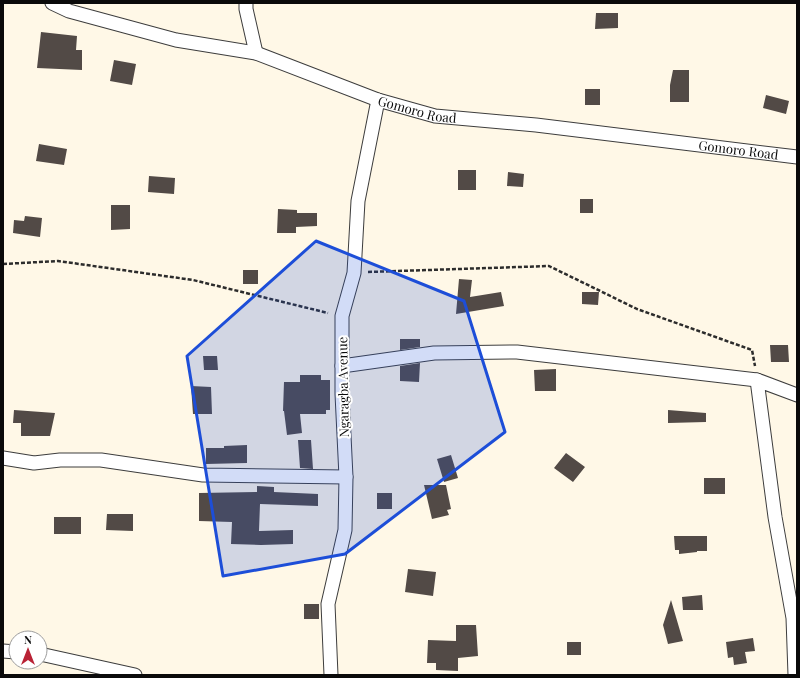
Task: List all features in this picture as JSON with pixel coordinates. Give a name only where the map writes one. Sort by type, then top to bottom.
[{"type":"street","name":"Gomoro Road","points":[[52,3],[69,11],[176,40],[256,53],[378,100],[435,116],[584,131],[797,157]]},
{"type":"street","points":[[246,3],[256,53]]},
{"type":"street","name":"Ngaragba Avenue","points":[[331,675],[328,604],[345,530],[346,477],[342,366],[342,316],[354,273],[358,201],[378,100]]},
{"type":"street","points":[[342,366],[434,353],[516,352],[757,380],[797,395]]},
{"type":"street","points":[[757,380],[775,517],[793,618],[794,675]]},
{"type":"street","points":[[3,458],[34,463],[60,460],[101,460],[203,475],[346,477]]},
{"type":"street","points":[[48,656],[116,673],[135,675]]},
{"type":"path","points":[[3,264],[58,261],[193,280],[342,316]]},
{"type":"path","points":[[354,273],[549,266],[637,309],[752,350],[757,380]]},
{"type":"highlighted area","points":[[316,241],[464,301],[505,432],[345,554],[223,576],[187,356]]},
{"type":"building","points":[[596,13],[618,13],[618,28],[595,29]]},
{"type":"building","points":[[41,32],[77,36],[76,50],[82,50],[82,70],[37,68]]},
{"type":"building","points":[[114,60],[136,64],[132,85],[110,81]]},
{"type":"building","points":[[673,70],[689,70],[689,102],[670,102],[670,85]]},
{"type":"building","points":[[585,89],[600,89],[600,105],[585,105]]},
{"type":"building","points":[[766,95],[789,101],[786,114],[763,108]]},
{"type":"building","points":[[39,144],[67,149],[64,165],[36,161]]},
{"type":"building","points":[[458,170],[476,170],[476,190],[458,190]]},
{"type":"building","points":[[508,172],[524,174],[523,187],[507,186]]},
{"type":"building","points":[[149,176],[175,178],[174,194],[148,192]]},
{"type":"building","points":[[580,199],[593,199],[593,213],[580,213]]},
{"type":"building","points":[[111,205],[130,205],[130,229],[111,230]]},
{"type":"building","points":[[278,209],[297,210],[297,213],[317,213],[317,226],[296,227],[296,233],[277,233]]},
{"type":"building","points":[[25,216],[42,218],[40,237],[13,233],[14,220],[24,221]]},
{"type":"building","points":[[243,270],[258,270],[258,284],[243,284]]},
{"type":"building","points":[[459,279],[472,280],[470,297],[501,292],[504,306],[456,314]]},
{"type":"building","points":[[582,292],[599,292],[598,305],[582,304]]},
{"type":"building","points":[[400,339],[420,339],[420,347],[400,350]]},
{"type":"building","points":[[770,345],[788,345],[789,362],[771,362]]},
{"type":"building","points":[[203,356],[217,356],[218,370],[204,370]]},
{"type":"building","points":[[420,363],[419,382],[400,381],[400,366]]},
{"type":"building","points":[[556,369],[556,391],[535,391],[534,370]]},
{"type":"building","points":[[300,375],[321,375],[321,380],[330,380],[330,410],[326,410],[326,414],[300,414],[302,433],[287,435],[283,411],[284,382],[300,382]]},
{"type":"building","points":[[191,386],[211,387],[212,414],[193,414]]},
{"type":"building","points":[[14,410],[55,413],[50,436],[21,436],[21,423],[13,423]]},
{"type":"building","points":[[668,410],[706,413],[706,422],[668,423]]},
{"type":"building","points":[[298,440],[311,440],[313,469],[300,468]]},
{"type":"building","points":[[247,445],[247,463],[206,464],[206,448],[224,448],[224,446]]},
{"type":"building","points":[[566,453],[585,467],[573,482],[554,468]]},
{"type":"building","points":[[451,455],[458,478],[444,482],[437,459]]},
{"type":"building","points":[[704,478],[725,478],[725,494],[704,494]]},
{"type":"building","points":[[424,485],[446,485],[451,509],[447,510],[449,515],[432,519]]},
{"type":"building","points":[[257,486],[274,487],[274,492],[318,494],[318,506],[260,504],[259,531],[293,530],[293,544],[231,544],[232,522],[199,521],[199,493],[257,492]]},
{"type":"building","points":[[377,493],[392,493],[392,509],[377,509]]},
{"type":"building","points":[[107,514],[133,514],[133,531],[106,530]]},
{"type":"building","points":[[54,517],[81,517],[81,534],[54,534]]},
{"type":"building","points":[[674,536],[707,536],[707,551],[679,554],[679,550],[675,550]]},
{"type":"building","points":[[408,569],[436,572],[433,596],[405,592]]},
{"type":"building","points":[[702,595],[703,610],[683,610],[682,597]]},
{"type":"building","points":[[671,600],[683,641],[668,644],[663,625]]},
{"type":"building","points":[[304,604],[319,604],[319,619],[304,619]]},
{"type":"building","points":[[456,625],[476,625],[478,656],[458,658],[458,671],[436,670],[436,663],[427,663],[428,640],[456,641]]},
{"type":"building","points":[[753,638],[755,651],[745,652],[747,663],[734,665],[733,657],[728,658],[726,642]]},
{"type":"building","points":[[567,642],[581,642],[581,655],[567,655]]}]
